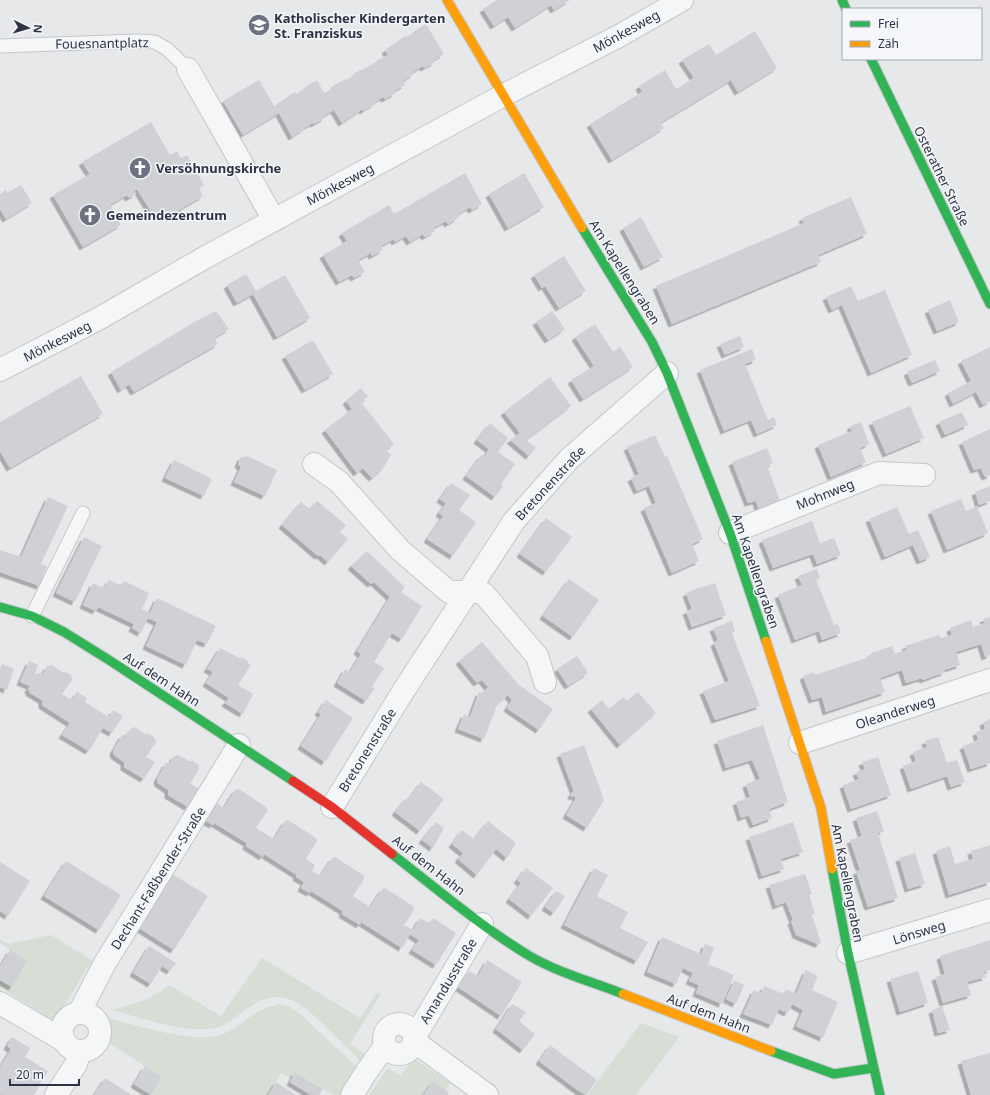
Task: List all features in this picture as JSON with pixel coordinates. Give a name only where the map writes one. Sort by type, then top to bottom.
[{"type":"street","name":"Am Kapellengraben","points":[[447,0],[588,238],[645,329],[667,374],[730,533],[821,808],[848,953],[880,1095]]},
{"type":"street","name":"Mönkesweg","points":[[0,370],[100,318],[204,258],[504,96],[619,36],[682,0]]},
{"type":"street","name":"Osterather Straße","points":[[871,60],[990,304]]},
{"type":"street","name":"Fouesnantplatz","points":[[188,69],[274,220]]},
{"type":"street","name":"Bretonenstraße","points":[[332,807],[404,690],[514,521],[569,459],[667,374]]},
{"type":"street","points":[[314,464],[339,482],[400,550],[449,592],[479,592],[484,594],[538,656],[545,682]]},
{"type":"street","name":"Mohnweg","points":[[730,533],[879,473],[924,475]]},
{"type":"street","name":"Auf dem Hahn","points":[[0,607],[32,616],[64,632],[239,745],[332,807],[482,924],[528,955],[545,964],[834,1074],[873,1068]]},
{"type":"street","name":"Oleanderweg","points":[[800,743],[990,680]]},
{"type":"street","name":"Dechant-Faßbender-Straße","points":[[56,1095],[76,1064],[72,1045],[61,1033],[62,1025],[72,1014],[79,1013],[105,963],[239,745]]},
{"type":"street","name":"Lönsweg","points":[[848,953],[990,910]]},
{"type":"street","name":"Amandusstraße","points":[[352,1095],[385,1046],[393,1053],[403,1053],[411,1047],[414,1039],[482,924]]},
{"type":"street","points":[[0,1003],[72,1045],[88,1049],[95,1045],[99,1038],[100,1030],[97,1022],[92,1016],[86,1013],[79,1013]]},
{"type":"street","points":[[414,1039],[486,1095]]},
{"type":"lane","name":"Fouesnantplatz","points":[[0,46],[137,41],[155,42],[168,49],[188,69]]},
{"type":"lane","points":[[32,616],[83,513]]},
{"type":"shaded area","points":[[51,935],[92,960],[54,1023],[41,1022],[45,1015],[0,987],[0,980],[12,987],[28,962],[0,943],[0,939],[8,944]]},
{"type":"shaded area","points":[[262,958],[360,1018],[377,992],[381,994],[350,1044],[367,1055],[361,1062],[312,1013],[286,998],[267,998],[246,1009],[223,1026],[203,1029],[177,1027],[112,1010],[149,998],[169,985],[221,1016]]},
{"type":"shaded area","points":[[279,1004],[288,1006],[300,1014],[359,1069],[356,1074],[334,1061],[355,1074],[343,1095],[333,1095],[296,1072],[291,1079],[281,1073],[268,1095],[145,1095],[147,1092],[152,1094],[162,1077],[109,1043],[102,1016],[162,1032],[195,1037],[209,1037],[226,1033],[266,1008]]},
{"type":"shaded area","points":[[641,1023],[679,1037],[636,1095],[587,1095]]},
{"type":"shaded area","points":[[413,1058],[450,1083],[446,1090],[433,1081],[423,1095],[369,1095],[388,1068],[401,1076]]},
{"type":"building","points":[[497,0],[570,0],[554,10],[551,5],[515,28],[508,17],[494,26],[483,9]]},
{"type":"building","points":[[426,24],[444,54],[434,60],[435,62],[424,68],[423,66],[413,72],[414,74],[403,81],[405,85],[394,91],[396,93],[385,99],[383,97],[342,123],[334,110],[324,116],[325,118],[304,128],[292,137],[279,113],[243,135],[223,101],[259,80],[274,106],[317,80],[324,93],[335,87],[334,85],[355,75],[355,73],[388,55],[385,50],[405,36],[406,37],[416,32],[416,30]]},
{"type":"building","points":[[755,31],[777,68],[738,92],[731,80],[660,123],[664,128],[612,160],[590,124],[642,92],[639,86],[665,70],[676,89],[694,78],[682,60],[709,44],[716,55]]},
{"type":"building","name":"Versöhnungskirche","points":[[151,122],[170,155],[177,151],[181,158],[187,155],[204,185],[199,189],[203,196],[165,218],[160,211],[153,215],[137,189],[134,191],[136,194],[129,198],[127,195],[110,205],[121,225],[83,247],[53,195],[90,174],[82,162]]},
{"type":"building","points":[[465,173],[482,204],[472,210],[470,207],[457,215],[458,218],[448,224],[446,221],[433,228],[435,231],[425,237],[423,234],[410,242],[406,236],[395,242],[394,239],[381,246],[383,250],[372,256],[371,253],[358,260],[365,272],[354,278],[352,275],[339,282],[323,255],[347,241],[342,233],[389,205],[394,214]]},
{"type":"building","points":[[524,173],[544,207],[508,228],[489,194]]},
{"type":"building","points":[[21,185],[32,203],[6,219],[0,209],[0,194],[6,190],[7,193]]},
{"type":"building","points":[[851,197],[867,234],[818,255],[821,262],[672,324],[656,286],[804,223],[802,218]]},
{"type":"building","points":[[641,217],[663,257],[644,267],[623,228]]},
{"type":"building","points":[[564,256],[586,291],[559,308],[545,286],[542,288],[534,275]]},
{"type":"building","points":[[246,274],[256,291],[285,275],[310,318],[277,337],[253,294],[237,303],[227,285]]},
{"type":"building","points":[[851,286],[858,301],[885,290],[912,355],[871,373],[842,305],[832,310],[826,297]]},
{"type":"building","points":[[950,300],[959,322],[937,331],[928,310]]},
{"type":"building","points":[[216,311],[229,329],[214,338],[218,344],[134,392],[129,384],[121,390],[111,372],[196,321]]},
{"type":"building","points":[[552,311],[565,329],[548,340],[536,322]]},
{"type":"building","points":[[595,324],[613,352],[620,347],[633,367],[583,399],[571,380],[594,366],[575,337]]},
{"type":"building","points":[[740,336],[744,347],[725,355],[720,344]]},
{"type":"building","points":[[313,340],[333,374],[305,390],[285,356]]},
{"type":"building","points":[[990,347],[990,401],[983,405],[976,392],[953,404],[948,393],[971,381],[961,361]]},
{"type":"building","points":[[752,349],[756,360],[745,364],[768,420],[774,417],[777,425],[757,434],[751,420],[724,431],[700,370]]},
{"type":"building","points":[[935,360],[940,371],[912,383],[907,372]]},
{"type":"building","points":[[81,376],[103,414],[10,468],[0,451],[0,422]]},
{"type":"building","points":[[550,377],[571,406],[526,440],[536,448],[529,456],[510,440],[520,433],[504,412]]},
{"type":"building","points":[[361,388],[368,397],[361,402],[394,444],[386,450],[391,455],[382,470],[372,478],[363,468],[357,473],[325,430],[352,409],[346,401]]},
{"type":"building","points":[[910,406],[924,438],[886,454],[872,422]]},
{"type":"building","points":[[962,412],[968,425],[945,435],[939,422]]},
{"type":"building","points":[[861,422],[869,444],[860,448],[866,462],[831,477],[818,445],[852,431],[850,426]]},
{"type":"building","points":[[490,423],[508,438],[498,452],[515,464],[501,484],[503,486],[495,497],[466,476],[481,455],[484,457],[489,449],[477,440]]},
{"type":"building","points":[[990,429],[990,475],[985,477],[981,468],[974,470],[962,442]]},
{"type":"building","points":[[655,435],[665,457],[667,456],[703,539],[692,544],[699,561],[672,573],[644,508],[656,503],[649,486],[637,491],[631,478],[639,474],[627,447]]},
{"type":"building","points":[[767,448],[773,463],[767,466],[781,503],[760,512],[756,501],[748,503],[732,462]]},
{"type":"building","points":[[247,456],[277,470],[265,496],[234,482],[241,467],[238,464],[241,457]]},
{"type":"building","points":[[174,460],[212,479],[204,496],[165,478]]},
{"type":"building","points":[[451,483],[470,495],[459,510],[476,522],[453,556],[427,539],[443,516],[439,513],[446,503],[440,499]]},
{"type":"building","points":[[990,486],[990,501],[979,505],[975,492]]},
{"type":"building","points":[[48,497],[68,506],[41,564],[47,566],[40,586],[0,572],[0,550],[21,557]]},
{"type":"building","points":[[961,499],[966,511],[977,506],[988,533],[947,550],[931,511]]},
{"type":"building","points":[[317,501],[346,525],[340,532],[348,539],[328,562],[320,555],[318,556],[282,525],[301,502],[310,509]]},
{"type":"building","points":[[897,507],[909,534],[918,530],[930,557],[920,561],[913,545],[885,557],[869,519]]},
{"type":"building","points":[[546,518],[572,537],[546,572],[520,554]]},
{"type":"building","points":[[812,521],[820,543],[834,538],[841,555],[817,564],[813,554],[773,568],[762,540]]},
{"type":"building","points":[[84,537],[102,546],[75,602],[56,593]]},
{"type":"building","points":[[367,551],[405,587],[401,592],[422,606],[402,639],[392,633],[374,662],[384,668],[372,687],[375,688],[366,701],[337,683],[345,669],[350,672],[361,654],[357,651],[390,597],[374,582],[371,584],[351,566]]},
{"type":"building","points":[[817,569],[820,578],[816,580],[834,625],[838,624],[841,633],[822,640],[819,631],[795,640],[778,595],[802,585],[798,576]]},
{"type":"building","points":[[569,579],[599,600],[573,637],[543,616]]},
{"type":"building","points":[[109,580],[122,586],[124,581],[149,593],[142,609],[150,613],[157,598],[216,626],[207,644],[197,640],[186,665],[146,646],[157,622],[148,618],[141,633],[132,628],[134,624],[98,607],[96,611],[83,605],[93,583],[104,588]]},
{"type":"building","points":[[715,583],[726,615],[692,627],[686,611],[692,609],[686,593]]},
{"type":"building","points":[[990,617],[990,655],[985,657],[981,644],[956,652],[960,665],[944,670],[945,672],[923,680],[922,678],[906,683],[902,670],[880,678],[885,692],[826,712],[822,697],[812,700],[803,676],[814,672],[815,675],[872,656],[871,653],[892,646],[895,654],[907,650],[905,646],[939,635],[940,638],[952,635],[950,628],[971,620],[973,627],[985,623],[983,619]]},
{"type":"building","points":[[732,621],[735,632],[732,633],[760,706],[715,720],[703,691],[729,681],[714,643],[718,640],[713,628]]},
{"type":"building","points":[[482,642],[519,685],[553,709],[539,730],[507,708],[512,700],[508,695],[497,705],[484,739],[458,729],[464,714],[470,717],[479,692],[482,693],[488,687],[482,680],[477,683],[459,661]]},
{"type":"building","points":[[220,648],[241,659],[242,657],[249,662],[248,664],[251,665],[238,685],[253,694],[243,714],[225,703],[229,698],[206,683],[213,672],[207,669]]},
{"type":"building","points":[[577,656],[588,673],[568,686],[557,669]]},
{"type":"building","points":[[29,661],[38,665],[35,674],[43,673],[47,666],[52,665],[62,672],[66,672],[71,675],[72,680],[62,694],[72,700],[77,692],[87,698],[85,702],[109,717],[113,710],[123,716],[112,733],[103,728],[89,751],[62,735],[70,723],[42,705],[42,700],[30,693],[28,689],[30,686],[20,682]]},
{"type":"building","points":[[2,664],[14,669],[7,690],[0,687],[0,669]]},
{"type":"building","points":[[638,692],[656,713],[620,745],[591,709],[602,700],[609,709],[623,697],[627,701]]},
{"type":"building","points":[[326,700],[353,718],[325,762],[301,746],[321,714],[318,712]]},
{"type":"building","points":[[990,719],[990,763],[971,769],[963,746],[978,740],[976,732],[985,729],[983,722]]},
{"type":"building","points":[[763,725],[788,802],[769,809],[772,818],[753,825],[749,815],[741,818],[736,802],[750,797],[746,784],[760,779],[756,769],[752,760],[726,768],[717,741]]},
{"type":"building","points":[[135,727],[145,734],[149,734],[154,737],[156,742],[146,757],[155,762],[144,779],[124,767],[124,762],[114,755],[113,751],[122,735],[126,735]]},
{"type":"building","points":[[938,737],[947,763],[957,760],[965,782],[951,787],[947,776],[911,789],[903,766],[916,761],[913,752],[927,747],[925,741]]},
{"type":"building","points":[[584,745],[604,800],[587,828],[566,815],[576,798],[575,796],[572,797],[571,793],[574,792],[560,754]]},
{"type":"building","points":[[178,755],[198,764],[199,769],[190,784],[199,789],[188,807],[168,795],[168,790],[158,783],[157,779],[166,763],[170,763],[174,756]]},
{"type":"building","points":[[878,757],[891,795],[851,809],[843,785],[859,779],[856,772],[865,769],[862,762]]},
{"type":"building","points":[[421,782],[444,799],[420,831],[395,812],[405,799],[407,801]]},
{"type":"building","points":[[239,789],[266,807],[268,810],[256,828],[274,839],[285,821],[288,820],[316,838],[317,841],[306,859],[315,865],[312,871],[320,876],[332,858],[335,857],[363,875],[364,879],[353,896],[370,907],[382,889],[385,888],[413,906],[414,910],[404,925],[413,930],[420,918],[429,923],[433,918],[456,933],[436,965],[412,950],[419,940],[410,934],[402,948],[361,922],[360,925],[342,914],[343,911],[311,891],[310,893],[301,888],[304,882],[296,877],[297,875],[264,854],[263,857],[246,846],[247,843],[214,823],[213,825],[204,820],[215,802],[224,808],[235,790]]},
{"type":"building","points":[[877,811],[884,831],[878,833],[898,898],[868,907],[856,871],[860,870],[850,840],[862,836],[856,818]]},
{"type":"building","points":[[488,821],[516,843],[507,858],[496,849],[477,875],[458,859],[463,853],[452,844],[462,830],[474,839]]},
{"type":"building","points":[[436,822],[444,828],[433,848],[422,840]]},
{"type":"building","points":[[793,822],[803,852],[781,859],[784,869],[762,876],[749,837]]},
{"type":"building","points":[[990,845],[990,882],[949,895],[936,851],[950,846],[955,864],[973,859],[971,851]]},
{"type":"building","points":[[915,853],[925,884],[908,889],[899,858]]},
{"type":"building","points":[[66,861],[121,895],[99,930],[44,896]]},
{"type":"building","points":[[0,862],[30,881],[8,916],[0,911]]},
{"type":"building","points":[[526,868],[553,888],[531,916],[509,899],[521,883],[517,880]]},
{"type":"building","points":[[594,868],[608,875],[597,896],[628,912],[620,928],[648,942],[637,961],[564,925]]},
{"type":"building","points":[[172,874],[208,896],[174,950],[139,928]]},
{"type":"building","points":[[805,874],[812,894],[809,895],[815,914],[812,915],[821,943],[818,944],[796,935],[791,921],[793,920],[786,902],[776,906],[769,885]]},
{"type":"building","points":[[556,891],[565,896],[554,913],[545,907]]},
{"type":"building","points":[[662,937],[701,954],[705,944],[714,948],[708,964],[734,975],[722,1004],[696,993],[699,985],[689,981],[693,973],[683,968],[676,984],[647,972]]},
{"type":"building","points":[[990,940],[990,970],[984,972],[986,977],[967,982],[971,995],[943,1003],[935,977],[945,974],[940,956]]},
{"type":"building","points":[[149,946],[176,963],[170,971],[162,966],[151,984],[133,973]]},
{"type":"building","points":[[10,950],[28,961],[12,987],[0,980],[0,967]]},
{"type":"building","points":[[487,960],[522,982],[501,1016],[458,987],[469,971],[478,976]]},
{"type":"building","points":[[806,970],[818,976],[812,990],[838,1002],[823,1038],[796,1026],[803,1010],[792,1004],[788,1013],[779,1009],[772,1025],[743,1014],[754,990],[761,993],[764,986],[784,994],[786,989],[796,994]]},
{"type":"building","points":[[918,971],[928,1003],[900,1012],[890,979]]},
{"type":"building","points":[[734,980],[744,985],[736,1004],[726,999]]},
{"type":"building","points":[[512,1004],[526,1012],[519,1021],[535,1034],[523,1050],[496,1029]]},
{"type":"building","points":[[942,1006],[950,1030],[938,1033],[932,1010]]},
{"type":"building","points":[[12,1037],[30,1048],[25,1057],[48,1071],[34,1095],[0,1095],[0,1067],[11,1049],[7,1046]]},
{"type":"building","points":[[550,1045],[597,1080],[586,1095],[539,1061]]},
{"type":"building","points":[[990,1053],[990,1095],[971,1095],[961,1061]]},
{"type":"building","points":[[145,1066],[162,1077],[151,1095],[134,1084]]},
{"type":"building","points":[[295,1072],[323,1089],[319,1095],[311,1095],[290,1082]]},
{"type":"building","points":[[105,1078],[132,1095],[94,1095]]},
{"type":"building","points":[[433,1081],[446,1090],[449,1093],[448,1095],[423,1095]]},
{"type":"building","points":[[276,1082],[296,1095],[268,1095]]},
{"type":"traffic: fast","points":[[842,0],[846,8]]},
{"type":"traffic: fast","points":[[871,60],[990,304]]},
{"type":"traffic: fast","points":[[582,228],[652,342],[667,373],[730,533],[766,641]]},
{"type":"traffic: fast","points":[[0,607],[32,616],[64,632],[293,781]]},
{"type":"traffic: fast","points":[[392,854],[475,919],[528,955],[562,972],[623,994]]},
{"type":"traffic: fast","points":[[832,869],[848,953],[880,1095]]},
{"type":"traffic: fast","points":[[771,1051],[834,1074],[873,1068]]},
{"type":"traffic: slow","points":[[447,0],[582,228]]},
{"type":"traffic: slow","points":[[766,641],[821,808],[832,869]]},
{"type":"traffic: slow","points":[[623,994],[771,1051]]},
{"type":"traffic: jam","points":[[293,781],[332,807],[392,854]]},
{"type":"place","name":"Katholischer Kindergarten St. Franziskus","points":[[259,25]]},
{"type":"place","name":"Versöhnungskirche","points":[[140,168]]},
{"type":"place","name":"Gemeindezentrum","points":[[90,215]]}]
